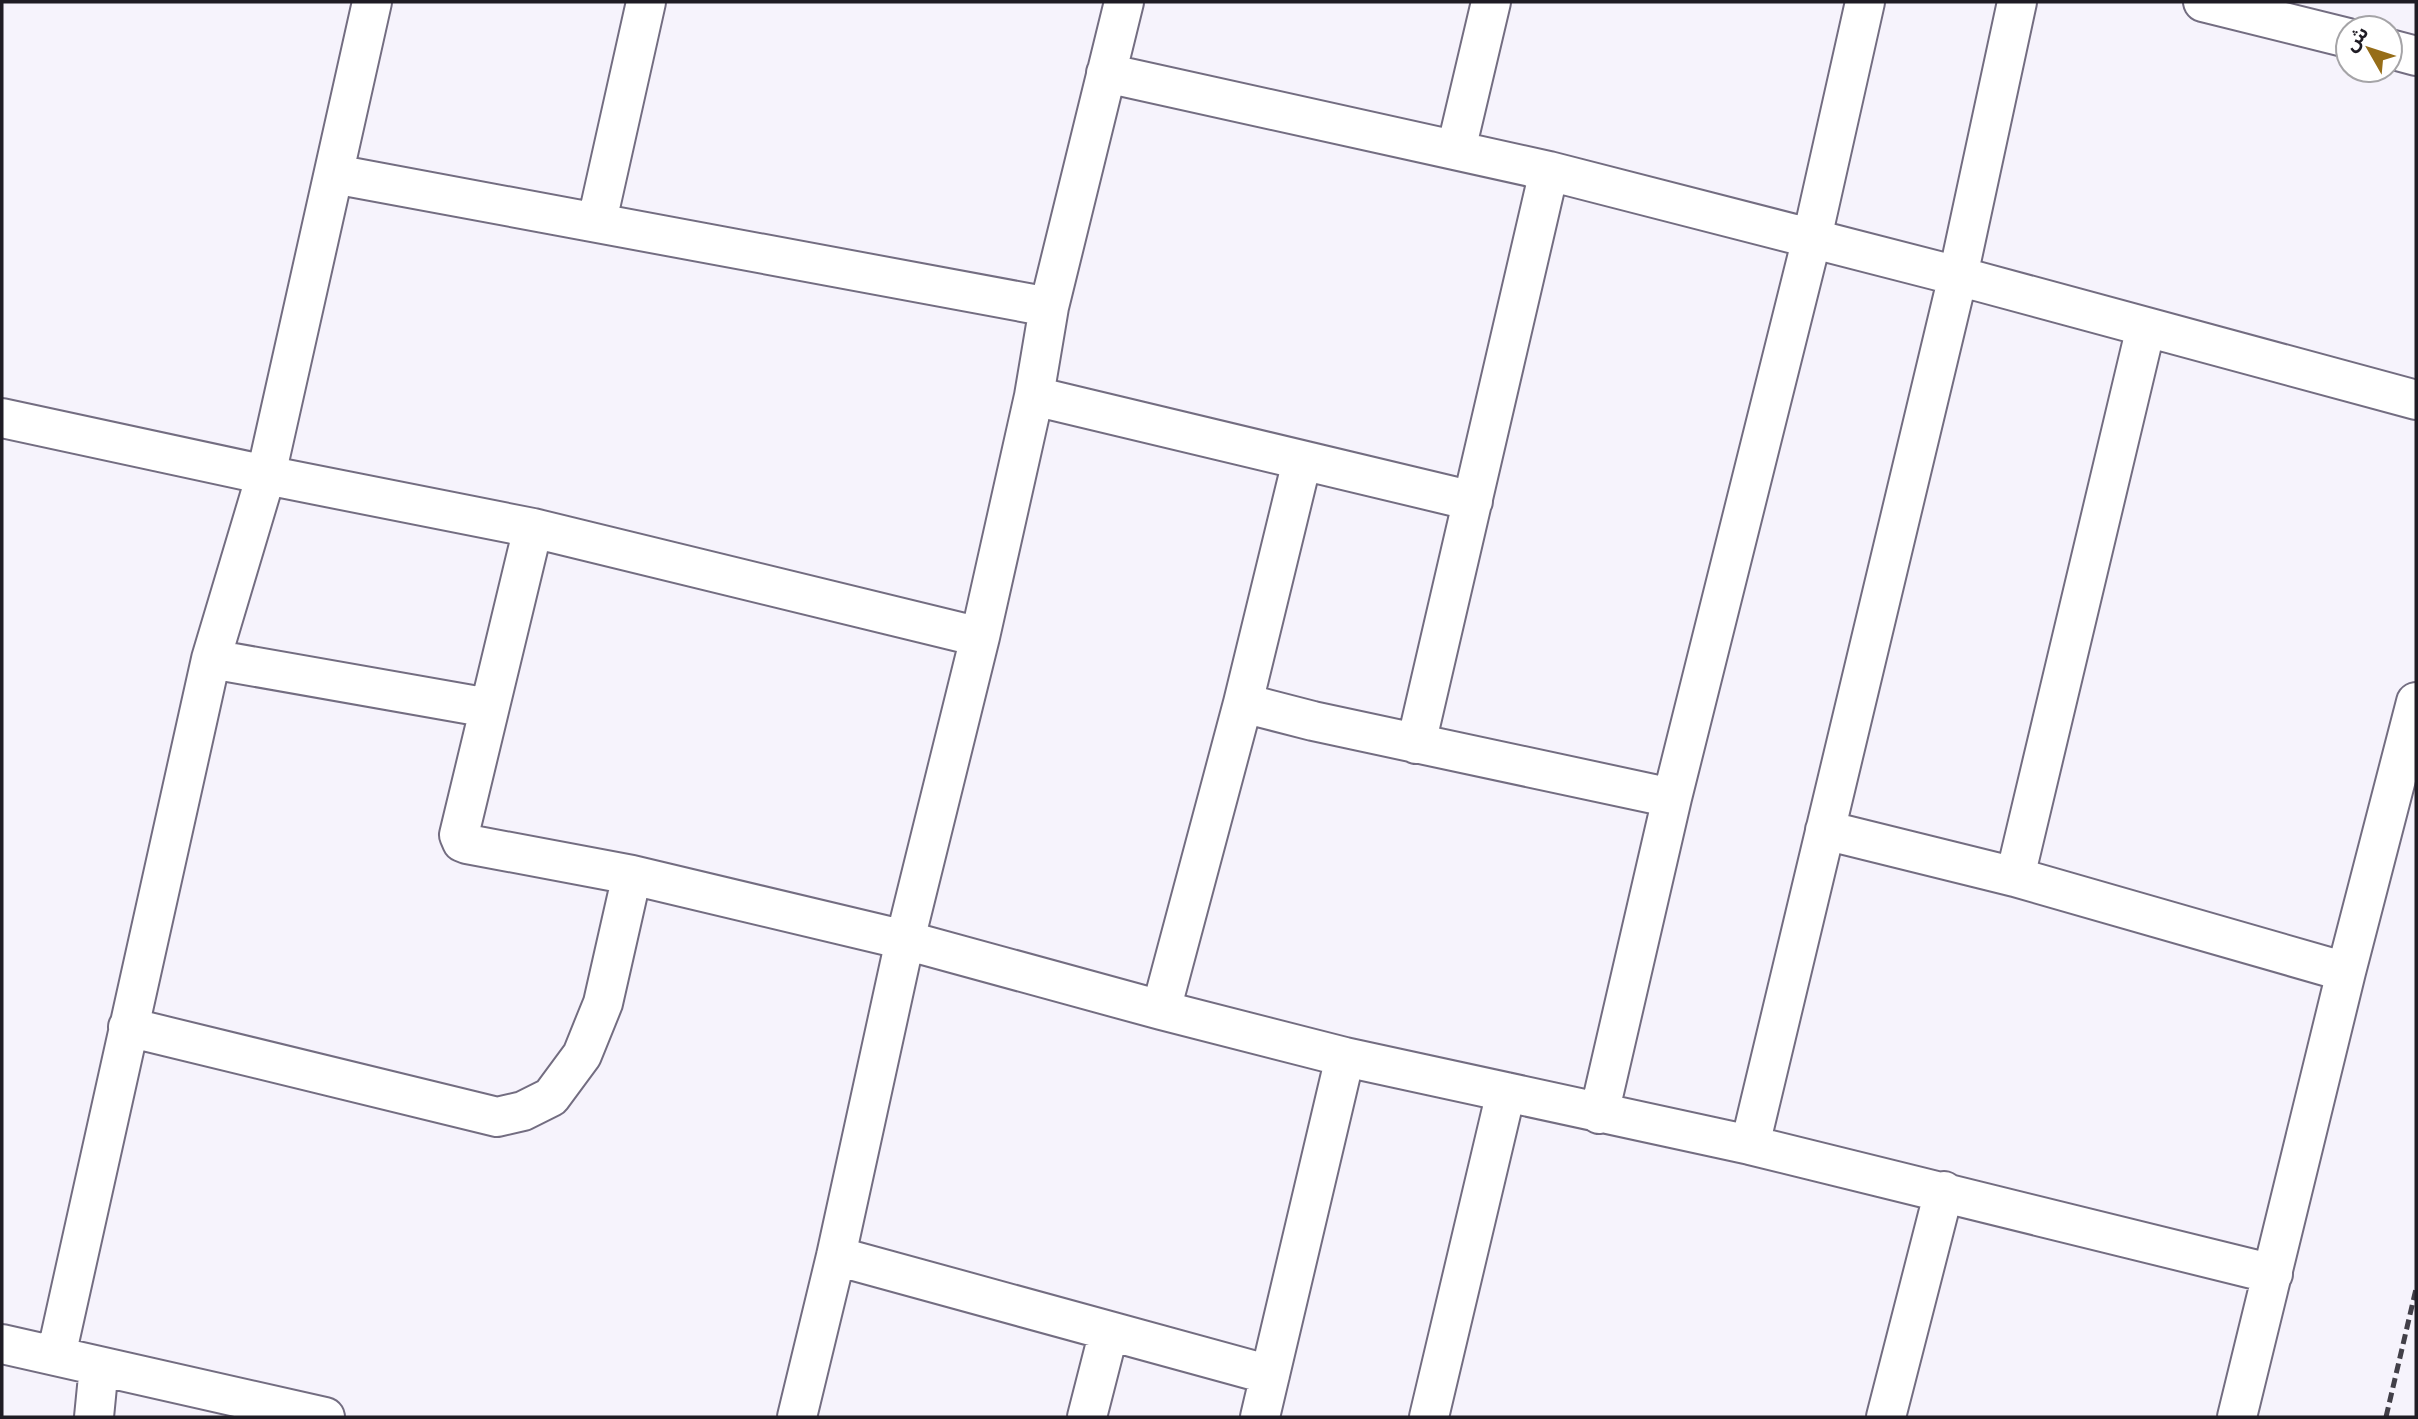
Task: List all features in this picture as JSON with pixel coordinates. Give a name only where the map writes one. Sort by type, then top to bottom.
[{"type":"street","points":[[56,1356],[211,659],[266,475],[372,2]]},
{"type":"street","points":[[597,221],[646,2]]},
{"type":"street","points":[[797,1417],[836,1256],[905,940],[980,637],[1034,396],[1049,307],[1124,2]]},
{"type":"street","points":[[1456,150],[1491,2]]},
{"type":"street","points":[[1600,1114],[1672,798],[1812,238],[1865,2]]},
{"type":"street","points":[[1750,1145],[1958,276],[2017,2]]},
{"type":"street","points":[[2207,2],[2334,34]]},
{"type":"street","points":[[1107,73],[1549,171],[1958,276],[2416,400]]},
{"type":"street","points":[[1416,744],[1549,171]]},
{"type":"street","points":[[334,174],[1049,307]]},
{"type":"street","points":[[2015,877],[2146,327]]},
{"type":"street","points":[[1034,396],[1473,501]]},
{"type":"street","points":[[2,418],[266,475],[533,528],[980,637]]},
{"type":"street","points":[[1161,1010],[1243,703],[1302,461]]},
{"type":"street","points":[[533,528],[459,835],[462,842],[632,875],[905,940],[1345,1057],[1750,1145],[2273,1274]]},
{"type":"street","points":[[211,659],[489,708]]},
{"type":"street","points":[[2236,1417],[2416,702]]},
{"type":"street","points":[[1243,703],[1313,722],[1672,798]]},
{"type":"street","points":[[1825,830],[2015,877],[2346,972]]},
{"type":"street","points":[[128,1027],[497,1116],[523,1111],[551,1097],[582,1055],[603,1003],[632,875]]},
{"type":"street","points":[[1260,1417],[1345,1057]]},
{"type":"street","points":[[1439,1415],[1507,1092]]},
{"type":"street","points":[[1886,1417],[1944,1191]]},
{"type":"street","points":[[836,1256],[1270,1375]]},
{"type":"street","points":[[1087,1417],[1109,1331]]},
{"type":"street","points":[[2,1344],[325,1417]]},
{"type":"street","points":[[94,1417],[99,1366]]},
{"type":"railway","points":[[2386,1417],[2416,1289]]}]
